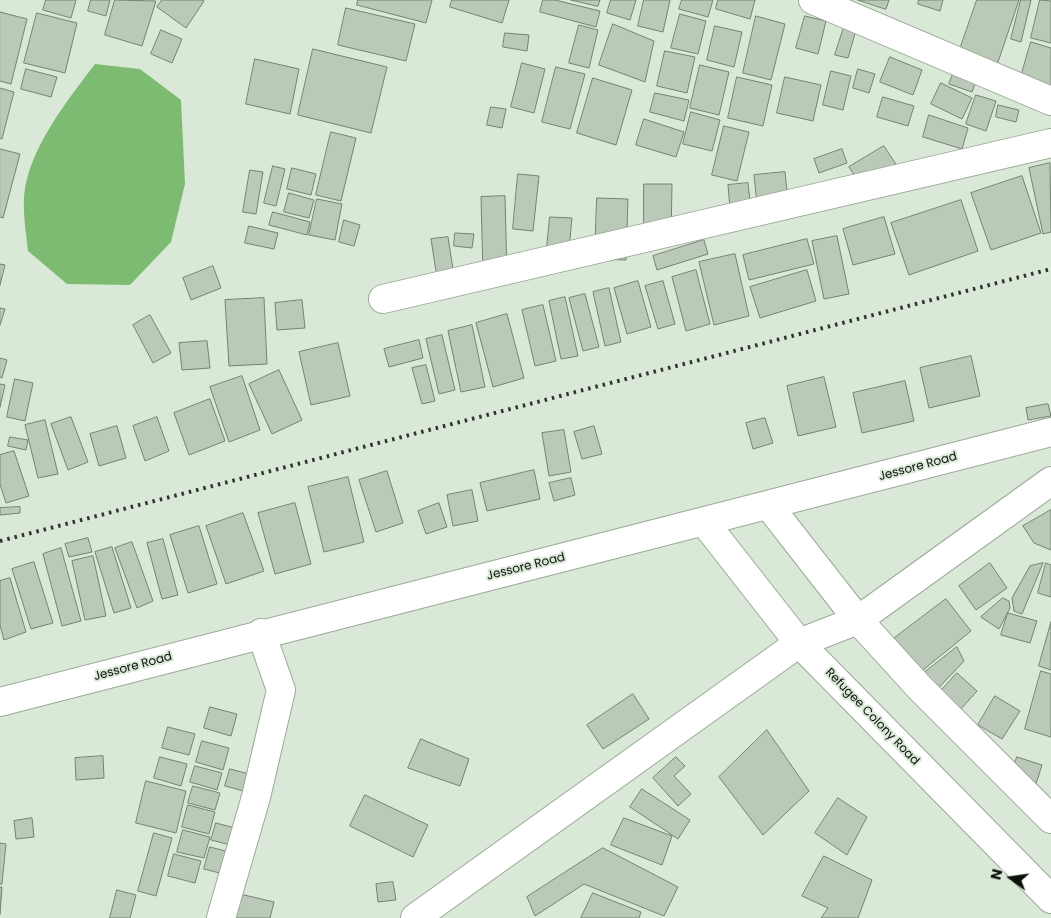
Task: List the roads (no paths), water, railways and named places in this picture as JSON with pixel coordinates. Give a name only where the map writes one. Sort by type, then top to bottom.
[{"type":"main road","points":[[813,0],[1051,102]]},
{"type":"main road","points":[[383,299],[1051,143]]},
{"type":"main road","name":"Jessore Road","points":[[0,702],[261,633],[705,523],[1051,432]]},
{"type":"main road","points":[[415,918],[799,642],[858,620],[1051,481]]},
{"type":"main road","points":[[769,506],[858,620],[920,688],[1051,819]]},
{"type":"main road","name":"Refugee Colony Road","points":[[705,523],[799,642],[1051,900]]},
{"type":"main road","points":[[221,918],[256,797],[281,690],[261,633]]},
{"type":"railway","points":[[0,541],[1051,269]]}]
